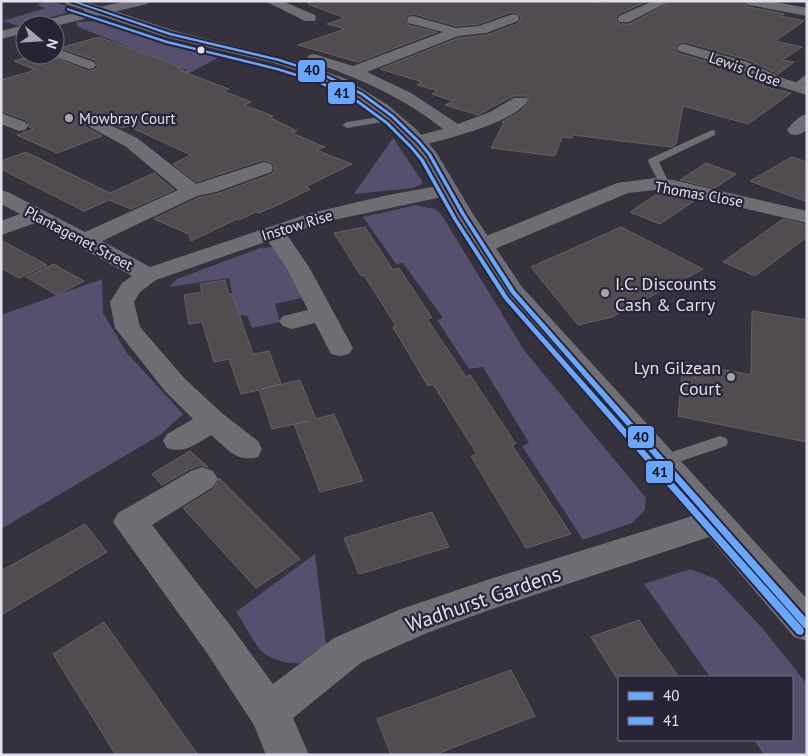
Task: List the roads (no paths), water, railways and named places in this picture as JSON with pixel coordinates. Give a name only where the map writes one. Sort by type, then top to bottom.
[{"type":"street","points":[[70,1],[103,10],[155,30],[355,71],[390,87],[416,102],[455,130]]},
{"type":"street","points":[[65,19],[143,1]]},
{"type":"street","points":[[627,15],[664,1]]},
{"type":"street","points":[[749,1],[807,12]]},
{"type":"street","points":[[282,2],[310,18]]},
{"type":"street","points":[[355,71],[456,32],[482,30],[513,18]]},
{"type":"street","points":[[413,20],[456,32]]},
{"type":"street","name":"Lewis Close","points":[[684,48],[742,65],[780,82],[803,85]]},
{"type":"street","points":[[65,56],[89,65]]},
{"type":"street","points":[[315,63],[366,98],[418,141],[450,190],[482,246],[513,292],[715,522],[801,611]]},
{"type":"street","points":[[418,141],[487,121],[503,114],[520,101]]},
{"type":"street","points":[[1,118],[19,126]]},
{"type":"street","points":[[93,127],[131,142],[131,152],[192,191]]},
{"type":"street","points":[[86,242],[90,238],[192,191],[209,188],[264,168]]},
{"type":"street","name":"Thomas Close","points":[[482,246],[624,187],[665,185],[807,216]]},
{"type":"street","name":"Instow Rise","points":[[247,449],[213,422],[175,385],[128,328],[122,302],[130,288],[148,275],[271,232],[353,208],[450,190]]},
{"type":"street","name":"Plantagenet Street","points":[[5,198],[31,191]]},
{"type":"street","name":"Plantagenet Street","points":[[5,198],[35,216],[148,275]]},
{"type":"street","points":[[1,229],[35,216]]},
{"type":"street","points":[[271,232],[277,235],[285,247],[340,348]]},
{"type":"street","points":[[292,321],[322,314]]},
{"type":"street","points":[[178,441],[213,422]]},
{"type":"street","points":[[202,479],[130,522],[220,641],[269,712],[288,755]]},
{"type":"street","name":"Wadhurst Gardens","points":[[269,712],[348,650],[414,621],[496,592],[715,522]]},
{"type":"lane","points":[[347,125],[392,118]]},
{"type":"lane","points":[[665,185],[653,161],[712,134]]},
{"type":"lane","points":[[663,461],[720,442]]},
{"type":"place","name":"Mowbray Court","points":[[69,118]]},
{"type":"place","name":"I.C. Discounts Cash & Carry","points":[[605,293]]},
{"type":"place","name":"Lyn Gilzean Court","points":[[731,377]]}]
